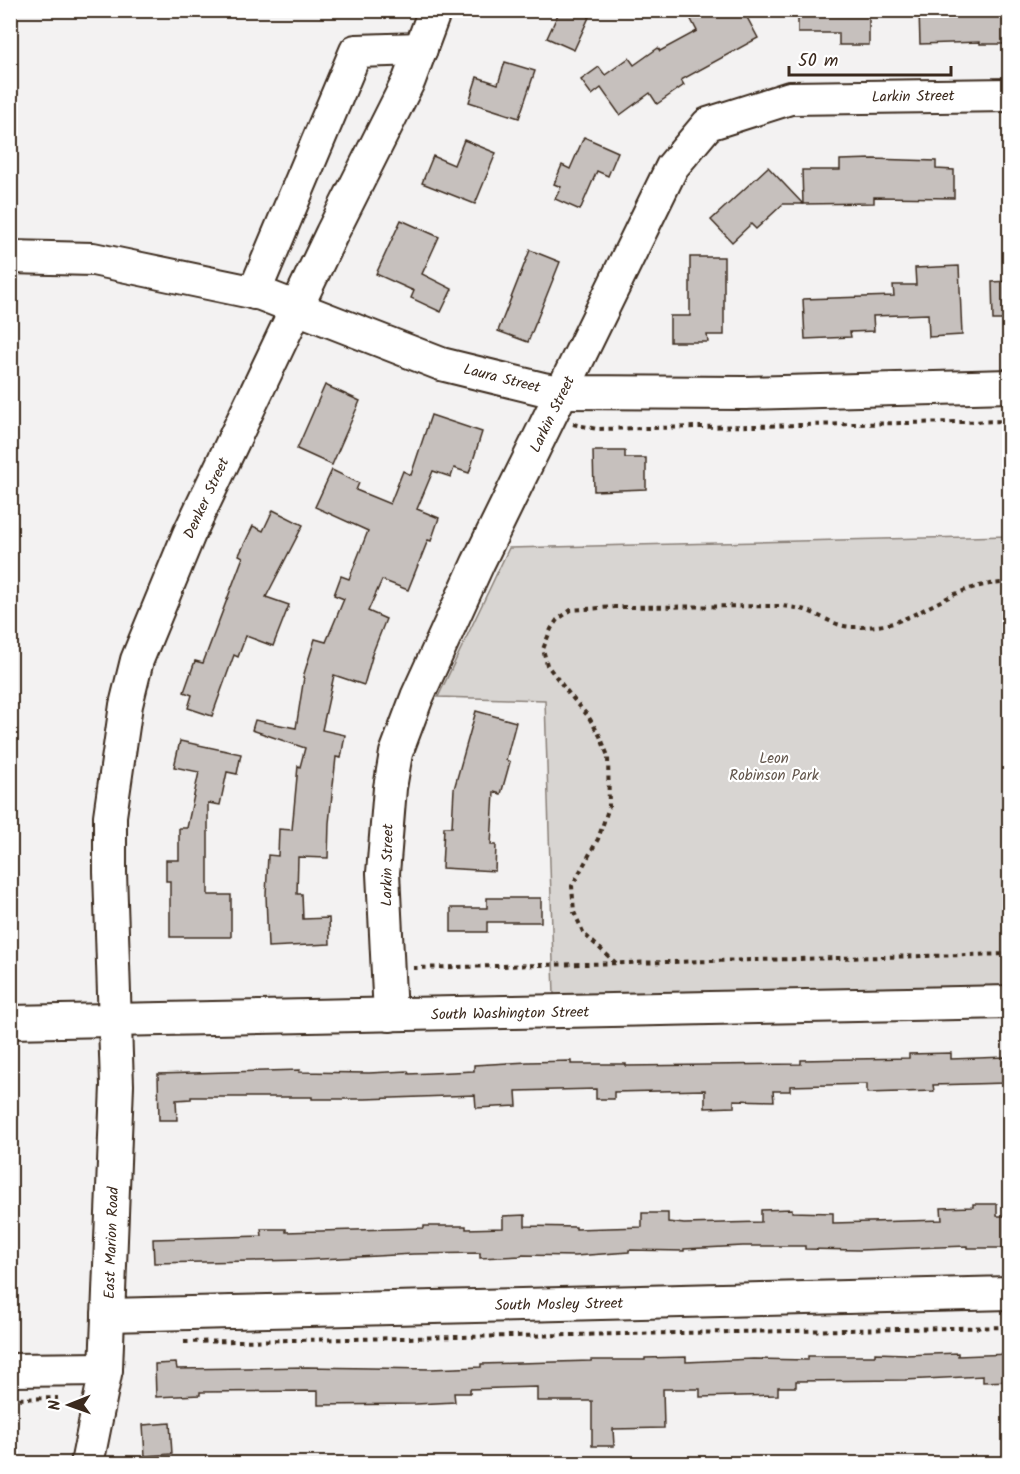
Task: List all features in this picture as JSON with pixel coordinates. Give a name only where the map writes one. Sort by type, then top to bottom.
[{"type":"street","name":"Denker Street","points":[[115,1020],[110,816],[126,705],[141,650],[189,534],[296,308],[409,80],[435,10]]},
{"type":"street","points":[[254,293],[356,51],[421,49]]},
{"type":"street","name":"Larkin Street","points":[[390,1015],[383,873],[390,788],[396,753],[417,697],[478,563],[672,167],[708,124],[790,98],[1010,95]]},
{"type":"street","name":"Laura Street","points":[[10,257],[93,259],[254,293],[441,364],[563,392],[745,393],[1010,386]]},
{"type":"street","name":"South Washington Street","points":[[10,1022],[1010,1002]]},
{"type":"street","name":"East Marion Road","points":[[87,1464],[106,1369],[117,1084],[115,1020]]},
{"type":"street","name":"South Mosley Street","points":[[108,1315],[1010,1293]]},
{"type":"street","points":[[10,1370],[106,1369]]},
{"type":"path","points":[[572,424],[597,429],[1010,421]]},
{"type":"path","points":[[616,963],[584,934],[574,912],[572,886],[598,839],[609,807],[608,756],[588,716],[547,665],[543,649],[551,628],[557,620],[571,610],[615,607],[782,606],[806,610],[828,622],[854,628],[891,623],[921,611],[951,594],[979,585],[1010,583]]},
{"type":"path","points":[[408,968],[1010,954]]},
{"type":"path","points":[[10,1399],[61,1398]]},
{"type":"green space","name":"Leon Robinson Park","points":[[1009,536],[1009,987],[554,995],[545,700],[438,697],[509,548]]},
{"type":"building","points":[[560,10],[581,10],[590,15],[574,50],[547,38]]},
{"type":"building","points":[[686,10],[743,10],[758,38],[681,80],[684,85],[657,104],[650,93],[620,115],[601,88],[592,95],[581,80],[599,67],[605,75],[629,58],[634,65],[658,48],[660,51],[697,31]]},
{"type":"building","points":[[798,10],[869,10],[869,45],[839,45],[839,33],[798,33]]},
{"type":"building","points":[[919,10],[1010,11],[1010,44],[980,44],[980,42],[920,44]]},
{"type":"building","points":[[505,62],[535,71],[519,118],[469,102],[477,77],[498,84]]},
{"type":"building","points":[[584,137],[618,152],[608,176],[597,171],[580,210],[555,199],[561,187],[554,184],[562,165],[570,169]]},
{"type":"building","points":[[464,140],[496,153],[475,204],[422,183],[433,156],[454,165]]},
{"type":"building","points":[[840,160],[936,161],[936,169],[954,170],[954,198],[874,197],[874,203],[803,204],[802,170],[840,170]]},
{"type":"building","points":[[768,167],[803,204],[783,204],[756,229],[751,224],[732,242],[711,220]]},
{"type":"building","points":[[401,220],[439,237],[422,274],[452,289],[441,312],[411,298],[414,291],[376,274]]},
{"type":"building","points":[[530,250],[560,262],[528,342],[498,331]]},
{"type":"building","points":[[690,257],[724,257],[724,335],[707,335],[708,342],[670,342],[670,316],[690,316]]},
{"type":"building","points":[[959,266],[962,335],[929,337],[928,314],[873,316],[874,331],[850,332],[851,337],[805,339],[803,299],[894,296],[893,285],[916,285],[915,268]]},
{"type":"building","points":[[1010,281],[1010,320],[993,320],[992,282]]},
{"type":"building","points":[[325,385],[360,401],[332,465],[297,449]]},
{"type":"building","points":[[431,415],[482,432],[469,473],[454,468],[451,477],[433,471],[417,509],[439,518],[408,590],[382,580],[368,611],[386,619],[371,657],[364,685],[334,675],[322,730],[345,735],[341,758],[336,757],[328,858],[298,857],[297,894],[302,894],[303,919],[329,918],[330,944],[268,947],[266,895],[268,855],[278,856],[279,829],[292,830],[298,766],[300,767],[305,748],[252,730],[255,720],[296,728],[303,677],[315,639],[326,642],[344,599],[334,595],[341,576],[349,579],[368,531],[315,507],[332,470],[359,483],[356,490],[390,504],[403,471],[411,475]]},
{"type":"building","points":[[593,451],[625,451],[625,458],[646,458],[646,489],[594,491]]},
{"type":"building","points":[[273,510],[303,525],[266,597],[289,605],[273,646],[246,636],[238,657],[234,655],[212,716],[188,708],[192,695],[184,692],[195,661],[203,663],[243,557],[239,555],[253,526],[263,531]]},
{"type":"building","points":[[476,711],[516,722],[506,760],[510,762],[501,794],[494,792],[491,845],[496,845],[495,871],[442,868],[444,827],[452,827],[454,789]]},
{"type":"building","points":[[180,741],[241,754],[237,774],[227,772],[220,805],[208,803],[208,895],[231,895],[231,937],[170,937],[170,881],[166,881],[166,860],[179,860],[179,828],[187,828],[199,772],[174,767]]},
{"type":"building","points":[[487,898],[541,898],[541,922],[487,922],[487,932],[451,932],[451,908],[487,908]]},
{"type":"building","points":[[951,1053],[951,1059],[1005,1057],[1006,1083],[933,1085],[934,1091],[867,1093],[867,1084],[790,1086],[790,1091],[773,1091],[774,1101],[734,1100],[734,1107],[705,1108],[705,1090],[614,1092],[614,1099],[596,1099],[596,1089],[516,1091],[517,1106],[476,1108],[475,1095],[365,1099],[191,1097],[191,1099],[176,1100],[177,1120],[159,1120],[158,1074],[300,1070],[299,1072],[369,1073],[408,1071],[409,1074],[474,1071],[474,1065],[571,1061],[571,1064],[626,1064],[626,1066],[801,1064],[801,1060],[909,1058],[909,1054]]},
{"type":"building","points":[[973,1204],[997,1204],[997,1216],[1010,1216],[1010,1248],[967,1248],[967,1246],[859,1250],[805,1249],[805,1246],[743,1246],[684,1249],[684,1251],[629,1250],[629,1252],[575,1256],[521,1255],[480,1258],[480,1253],[413,1254],[304,1260],[154,1263],[153,1239],[262,1236],[261,1229],[286,1229],[286,1232],[424,1228],[424,1226],[466,1226],[466,1229],[503,1228],[503,1216],[525,1215],[525,1226],[576,1227],[576,1229],[642,1227],[642,1213],[668,1213],[668,1222],[684,1224],[761,1222],[761,1210],[792,1209],[792,1212],[833,1213],[833,1223],[942,1220],[941,1208],[973,1207]]},
{"type":"building","points":[[875,1353],[905,1355],[958,1353],[958,1356],[1010,1354],[1010,1381],[983,1382],[983,1376],[905,1380],[796,1381],[796,1387],[778,1387],[778,1395],[700,1397],[700,1389],[663,1389],[664,1428],[613,1429],[614,1446],[592,1446],[592,1401],[537,1401],[537,1387],[470,1389],[470,1393],[454,1393],[455,1402],[416,1404],[318,1405],[318,1391],[200,1392],[200,1395],[156,1397],[155,1364],[176,1363],[177,1369],[307,1367],[431,1369],[481,1367],[481,1364],[686,1357],[686,1362],[753,1359],[808,1360],[808,1356],[875,1356]]},
{"type":"building","points":[[170,1423],[172,1454],[145,1456],[143,1425]]}]
